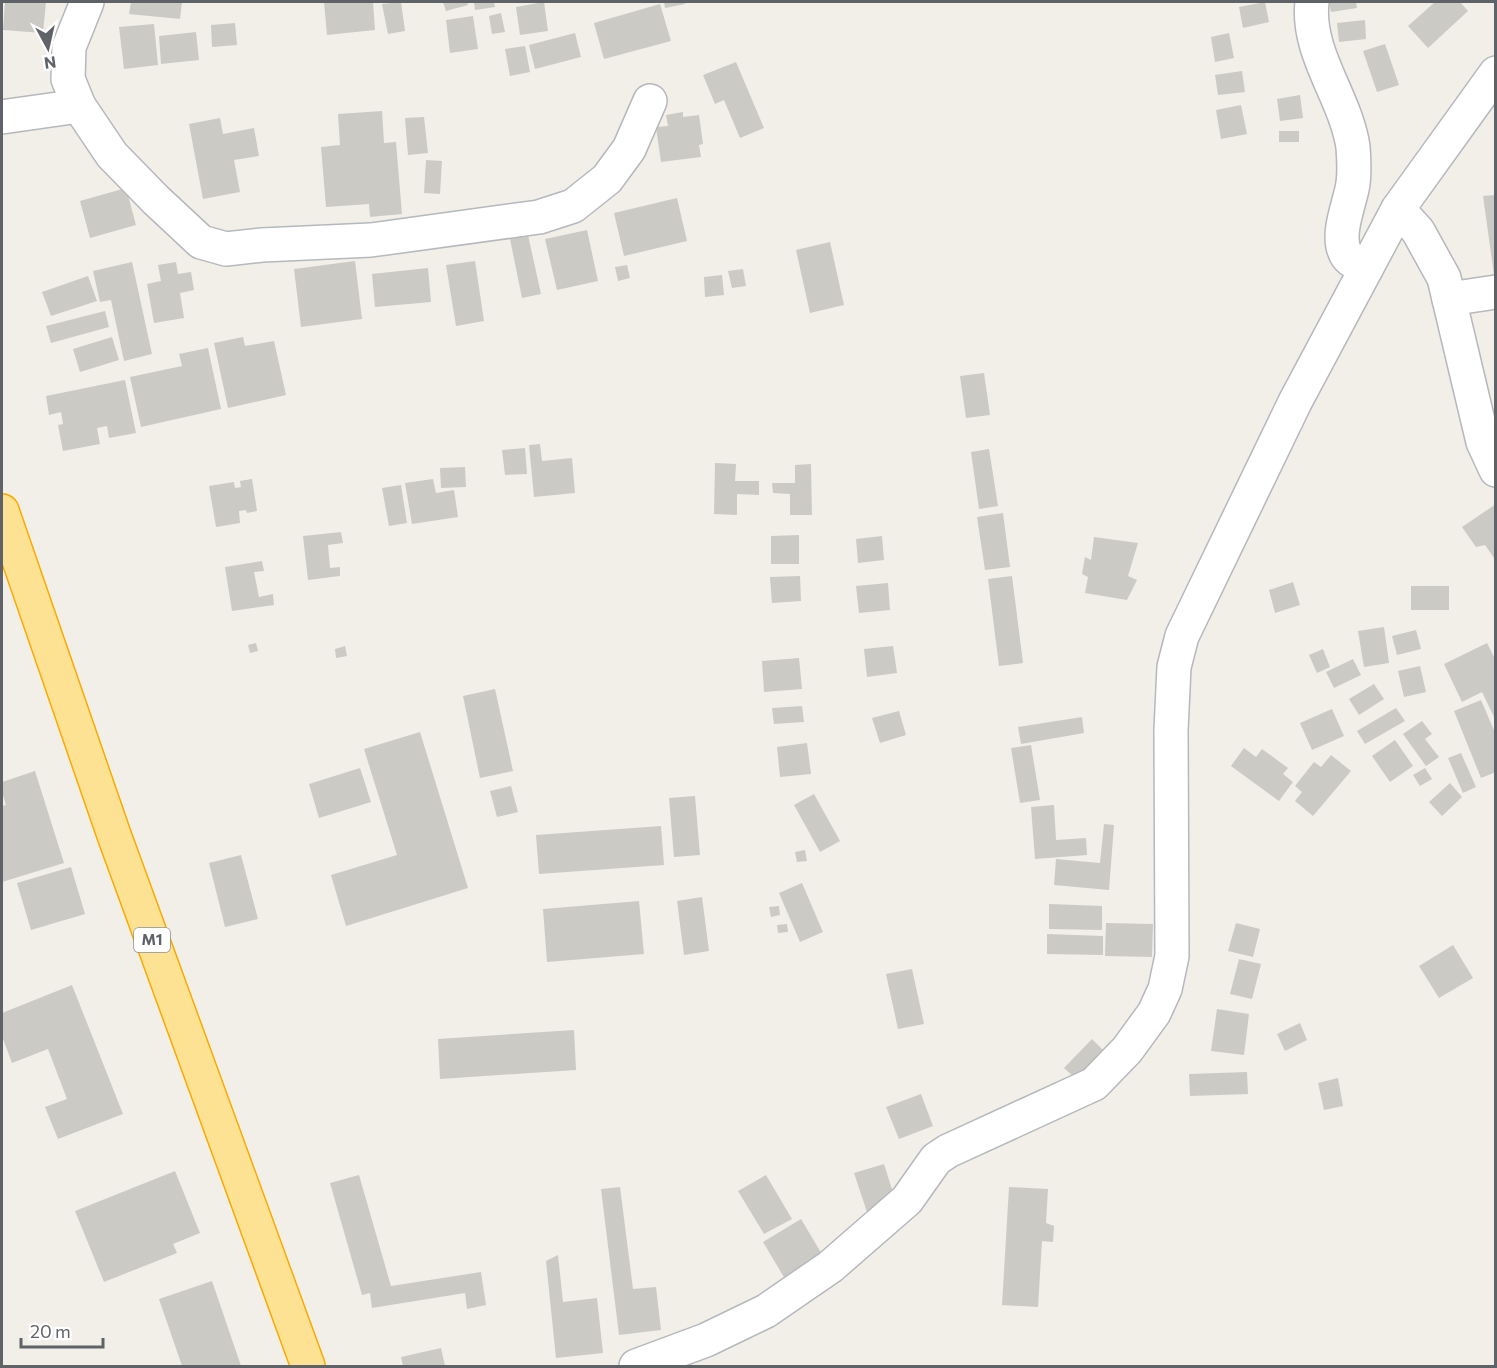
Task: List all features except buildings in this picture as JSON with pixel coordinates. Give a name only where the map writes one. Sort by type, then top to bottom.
[{"type":"highway","name":"M1","points":[[2,511],[122,857],[308,1366]]},
{"type":"street","points":[[87,2],[69,47],[68,79],[79,106],[112,155],[156,200],[201,242],[226,249],[371,240],[539,217],[573,206],[607,179],[629,149],[650,101]]},
{"type":"street","points":[[1312,2],[1316,42],[1349,130],[1353,147],[1353,186],[1342,231],[1344,249],[1348,258],[1366,269]]},
{"type":"street","points":[[636,1366],[706,1340],[766,1311],[830,1267],[892,1215],[907,1200],[936,1159],[957,1146],[1094,1084],[1127,1050],[1154,1013],[1165,988],[1172,956],[1171,730],[1174,667],[1182,636],[1295,402],[1398,209],[1496,73]]},
{"type":"street","points":[[2,117],[79,106]]},
{"type":"street","points":[[1398,209],[1418,231],[1444,278],[1483,442],[1496,470]]},
{"type":"street","points":[[1449,299],[1496,292]]}]
